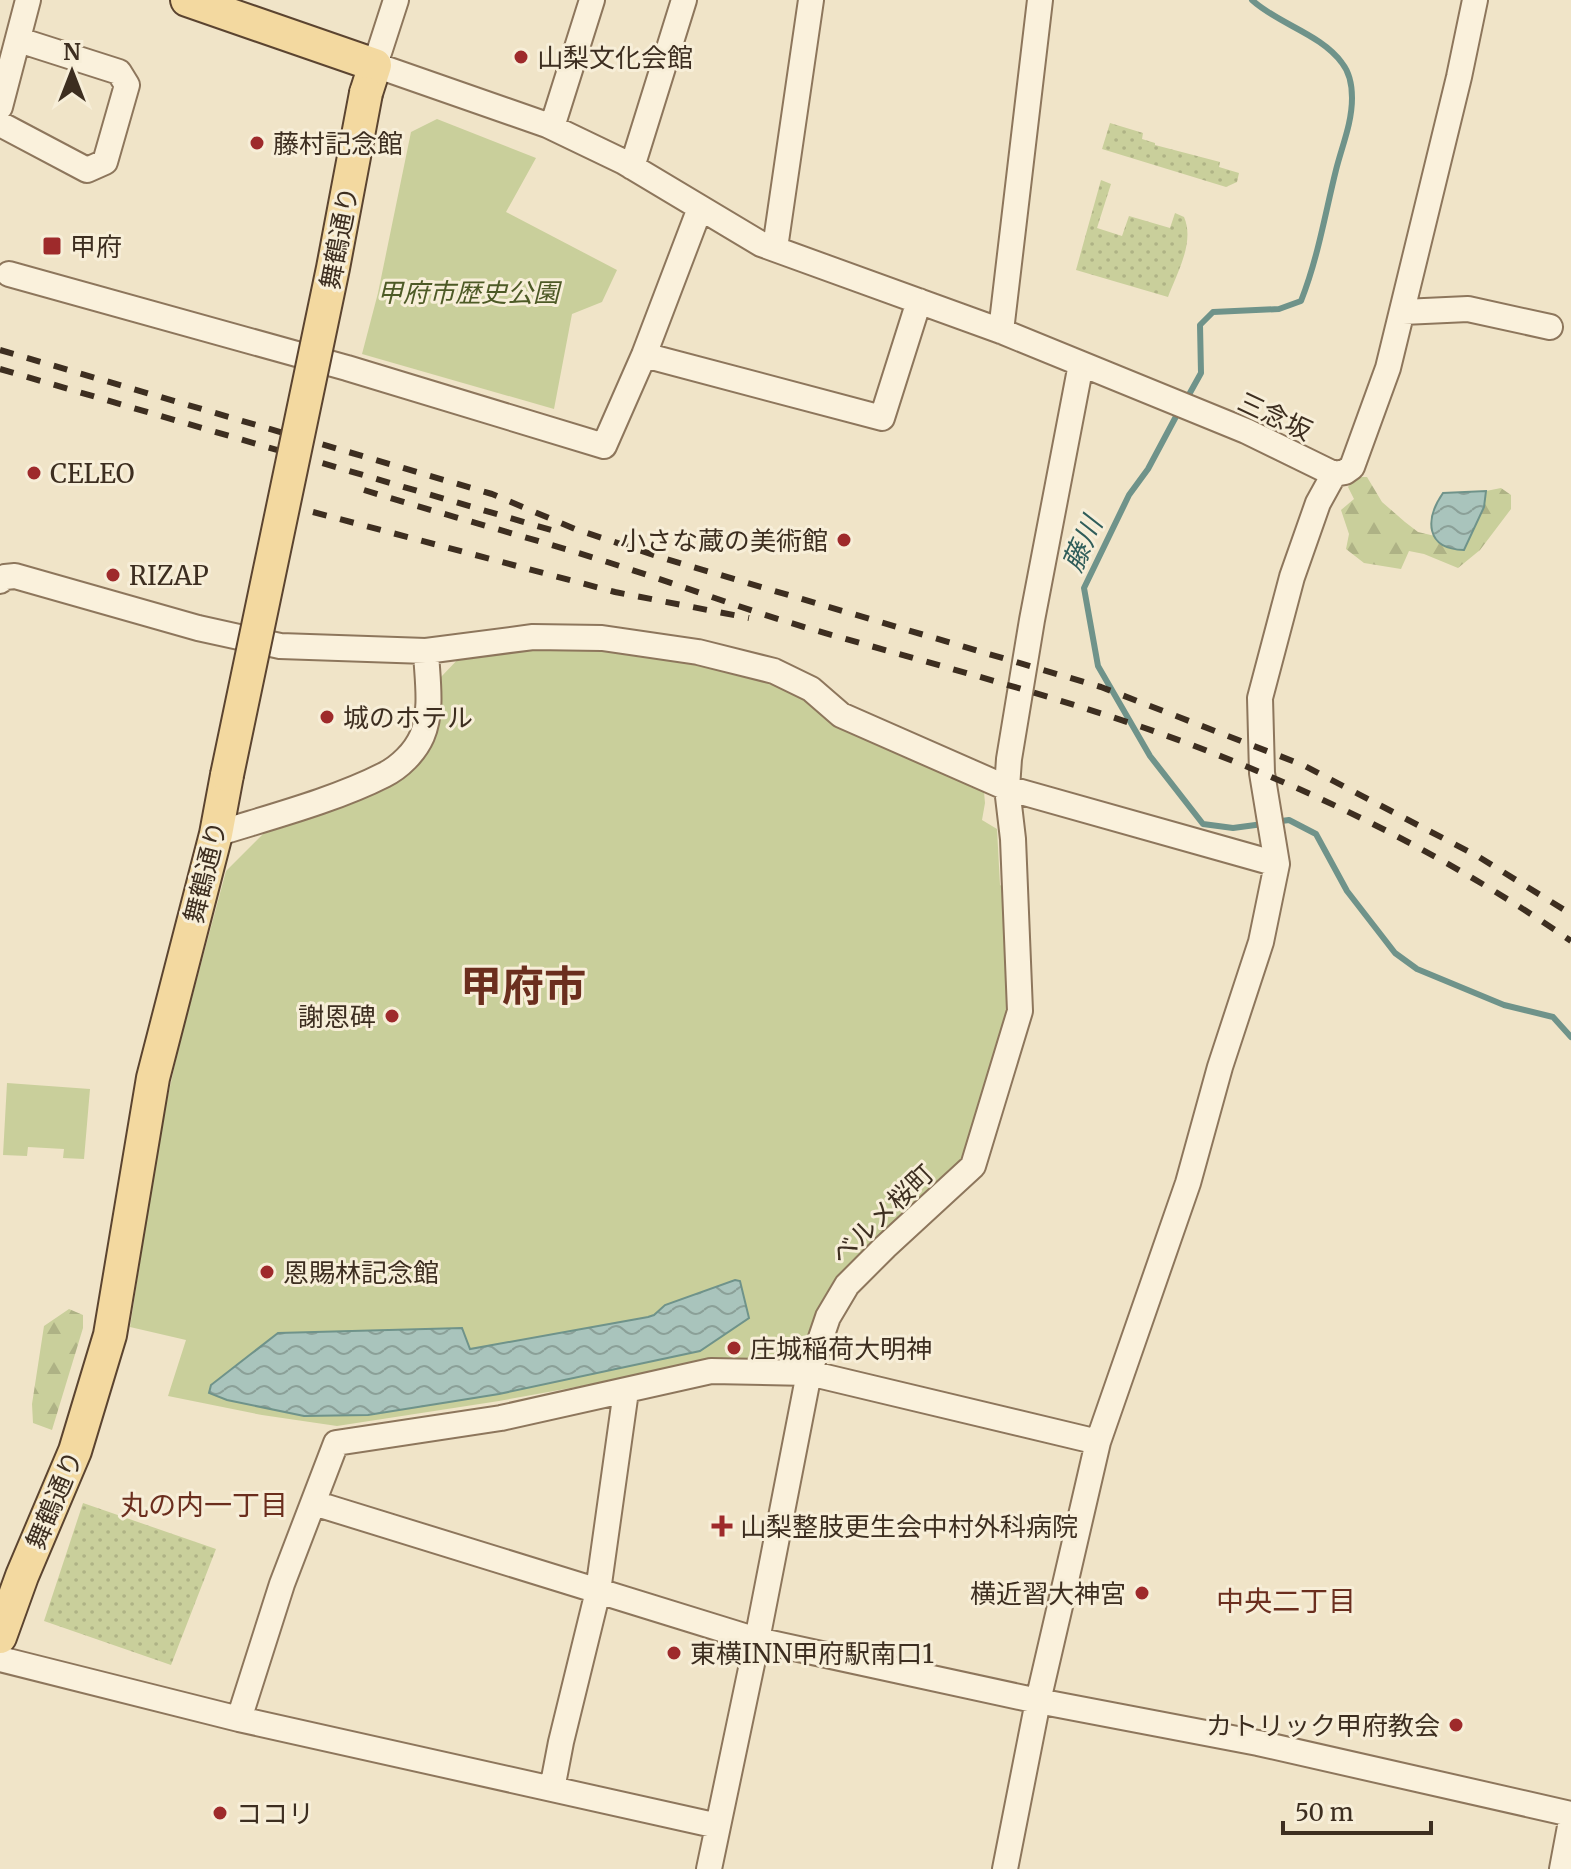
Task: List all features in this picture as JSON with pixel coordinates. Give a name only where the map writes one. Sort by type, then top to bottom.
[{"type":"main road","points":[[187,0],[371,79]]},
{"type":"main road","name":"舞鶴通り","points":[[0,1637],[22,1576],[75,1451],[110,1335],[153,1078],[216,834],[371,79]]},
{"type":"street","points":[[0,107],[28,0]]},
{"type":"street","points":[[371,79],[396,0]]},
{"type":"street","points":[[552,127],[592,0]]},
{"type":"street","points":[[632,167],[684,0]]},
{"type":"street","points":[[775,248],[811,0]]},
{"type":"street","points":[[1001,331],[1040,0]]},
{"type":"street","points":[[1005,1869],[1038,1701],[1098,1442],[1188,1183],[1220,1067],[1261,942],[1277,864],[1262,773],[1260,698],[1292,577],[1318,503],[1334,474],[1352,467],[1388,368],[1475,0]]},
{"type":"street","points":[[0,124],[87,170],[105,162],[127,85],[119,72],[19,40]]},
{"type":"street","name":"三念坂","points":[[371,79],[552,127],[632,167],[761,244],[1001,331],[1246,431],[1334,474]]},
{"type":"street","points":[[9,274],[288,350],[604,446],[644,355],[700,208]]},
{"type":"street","points":[[644,355],[882,418],[919,301]]},
{"type":"street","points":[[1403,312],[1468,309],[1550,327]]},
{"type":"street","name":"ベルメ桜町","points":[[709,1869],[809,1373],[828,1317],[847,1285],[973,1166],[1020,1011],[1013,839],[1007,788],[1009,759],[1081,364]]},
{"type":"street","points":[[0,581],[15,576],[198,628],[280,646],[426,651],[547,637],[602,638],[698,652],[774,671],[811,689],[841,715],[1007,788],[1277,864]]},
{"type":"street","points":[[216,834],[297,809],[386,774],[408,758],[422,736],[428,713],[426,651]]},
{"type":"street","points":[[239,1719],[282,1584],[336,1443],[501,1418],[711,1371],[809,1373],[1098,1442]]},
{"type":"street","points":[[552,1789],[598,1591],[626,1391]]},
{"type":"street","points":[[314,1503],[757,1640],[1038,1701],[1258,1743],[1571,1814]]},
{"type":"street","points":[[0,1659],[239,1719],[718,1826]]},
{"type":"street","points":[[1562,1869],[1571,1821]]},
{"type":"green space","name":"甲府市歴史公園","points":[[437,119],[536,158],[506,212],[617,270],[602,302],[572,314],[554,409],[362,354],[378,293],[411,132]]},
{"type":"green space","points":[[1110,123],[1143,133],[1142,139],[1155,145],[1220,162],[1219,167],[1239,173],[1237,182],[1226,187],[1102,149]]},
{"type":"green space","points":[[1101,180],[1111,184],[1097,228],[1122,236],[1129,216],[1170,228],[1175,213],[1184,217],[1186,247],[1168,297],[1076,270]]},
{"type":"green space","points":[[1356,477],[1367,477],[1382,502],[1418,532],[1435,536],[1455,550],[1484,507],[1486,491],[1501,488],[1511,495],[1511,509],[1480,550],[1458,568],[1409,551],[1401,569],[1364,563],[1346,549],[1349,534],[1341,510],[1354,499],[1348,487]]},
{"type":"green space","points":[[584,646],[702,662],[800,691],[829,722],[984,792],[982,820],[997,829],[1000,885],[1006,889],[1020,1011],[973,1166],[832,1306],[814,1318],[806,1345],[800,1345],[794,1357],[705,1359],[615,1380],[337,1426],[168,1396],[186,1340],[130,1327],[160,1132],[179,1046],[226,871],[267,830],[300,815],[343,806],[385,790],[415,769],[426,756],[438,727],[441,677],[461,656],[515,648]]},
{"type":"green space","points":[[7,1083],[90,1089],[84,1159],[63,1158],[64,1149],[28,1147],[27,1156],[3,1155]]},
{"type":"green space","points":[[69,1309],[83,1315],[83,1328],[52,1430],[33,1423],[32,1404],[44,1326]]},
{"type":"green space","points":[[83,1503],[216,1549],[171,1665],[44,1621]]},
{"type":"water","points":[[1486,491],[1484,507],[1464,550],[1451,548],[1435,538],[1431,522],[1443,493]]},
{"type":"water","points":[[735,1280],[740,1281],[749,1318],[700,1351],[499,1394],[368,1415],[304,1416],[227,1400],[209,1393],[211,1385],[278,1333],[462,1328],[470,1349],[648,1317],[665,1305]]},
{"type":"waterway","name":"藤川","points":[[1186,400],[1201,373],[1200,325],[1213,312],[1279,309],[1301,301],[1317,252],[1350,116],[1351,84],[1342,63],[1323,44],[1252,0]]},
{"type":"waterway","name":"藤川","points":[[1180,409],[1148,469],[1129,495],[1084,588],[1098,666],[1150,756],[1203,824],[1233,828],[1263,824]]},
{"type":"waterway","name":"藤川","points":[[1274,822],[1289,820],[1316,834],[1347,891],[1395,953],[1417,969],[1504,1005],[1553,1017],[1571,1037]]},
{"type":"railway","points":[[0,350],[492,494],[575,529],[666,559],[1101,687],[1303,765],[1479,857],[1571,914]]},
{"type":"railway","points":[[0,369],[558,532]]},
{"type":"railway","points":[[364,490],[594,558],[788,622],[1060,701],[1198,747],[1364,819],[1470,876],[1571,941]]},
{"type":"railway","points":[[313,512],[615,592],[749,618]]},
{"type":"place","name":"山梨文化会館","points":[[521,57]]},
{"type":"place","name":"藤村記念館","points":[[257,143]]},
{"type":"place","name":"甲府","points":[[52,246]]},
{"type":"place","name":"CELEO","points":[[34,473]]},
{"type":"place","name":"小さな蔵の美術館","points":[[844,540]]},
{"type":"place","name":"RIZAP","points":[[113,575]]},
{"type":"place","name":"城のホテル","points":[[327,717]]},
{"type":"place","name":"謝恩碑","points":[[392,1016]]},
{"type":"place","name":"恩賜林記念館","points":[[267,1272]]},
{"type":"place","name":"庄城稲荷大明神","points":[[734,1348]]},
{"type":"place","name":"山梨整肢更生会中村外科病院","points":[[722,1526]]},
{"type":"place","name":"横近習大神宮","points":[[1142,1593]]},
{"type":"place","name":"東横INN甲府駅南口1","points":[[674,1653]]},
{"type":"place","name":"カトリック甲府教会","points":[[1456,1725]]},
{"type":"place","name":"ココリ","points":[[220,1813]]},
{"type":"district","name":"甲府市","points":[[523,986]]},
{"type":"district","name":"丸の内一丁目","points":[[204,1505]]},
{"type":"district","name":"中央二丁目","points":[[1286,1601]]}]
